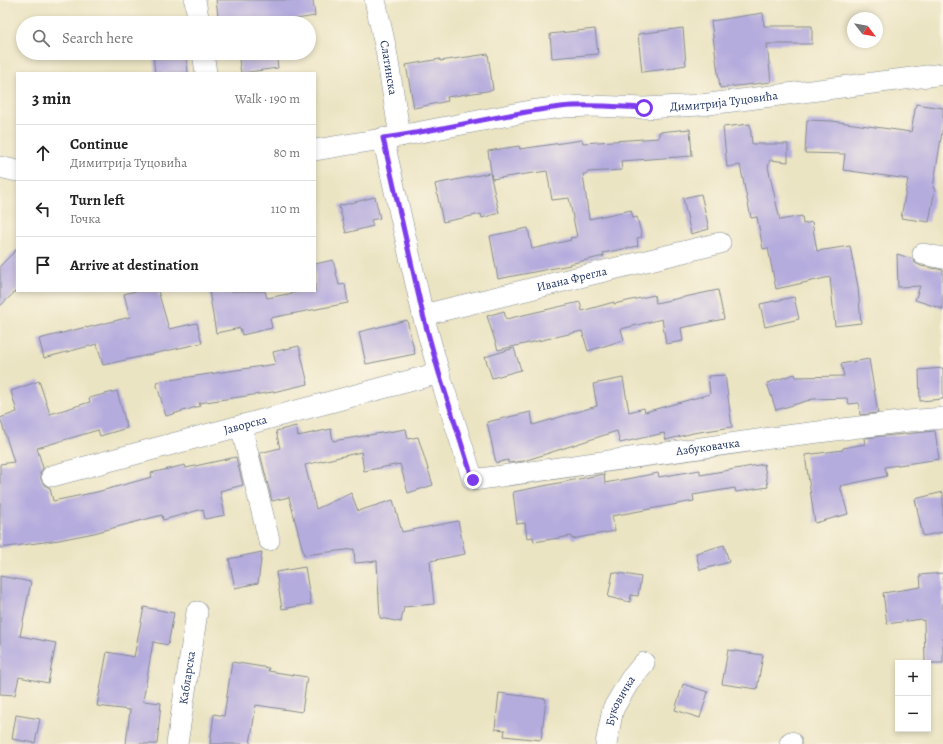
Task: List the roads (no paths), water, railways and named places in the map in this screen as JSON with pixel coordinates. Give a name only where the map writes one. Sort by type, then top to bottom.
[{"type":"street","points":[[195,0],[198,16]]},
{"type":"street","name":"Слатинска","points":[[375,0],[386,50],[392,137],[423,315],[439,373],[473,480]]},
{"type":"street","points":[[204,60],[206,72]]},
{"type":"street","name":"Димитрија Туцовића","points":[[316,150],[530,111],[563,107],[593,106],[644,108],[701,105],[943,74]]},
{"type":"street","points":[[0,167],[16,171]]},
{"type":"street","name":"Ивана Фрегла","points":[[423,315],[720,243]]},
{"type":"street","name":"Јаворска","points":[[52,476],[439,373]]},
{"type":"street","name":"Азбуковачка","points":[[473,480],[778,437],[943,418]]},
{"type":"street","points":[[241,426],[269,540]]},
{"type":"street","name":"Кабларска","points":[[177,744],[197,612]]},
{"type":"street","name":"Буковичка","points":[[606,744],[613,709],[630,680],[644,664]]}]
